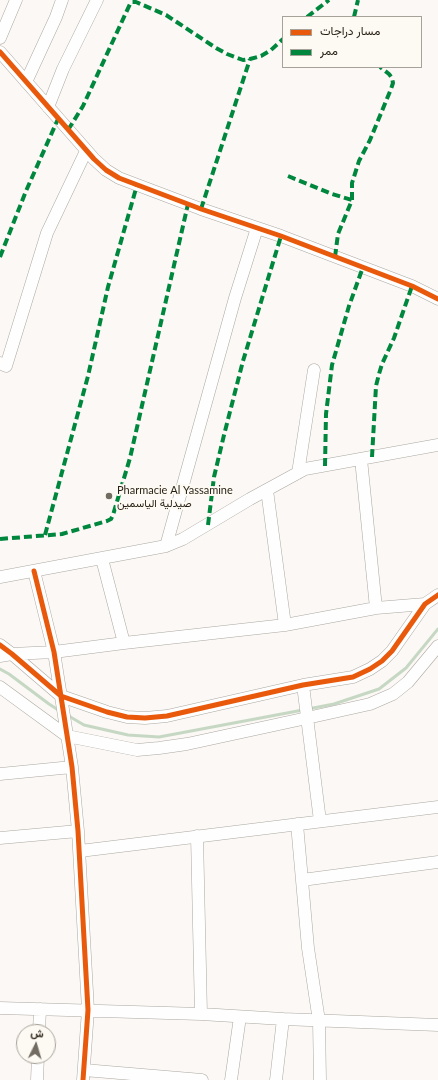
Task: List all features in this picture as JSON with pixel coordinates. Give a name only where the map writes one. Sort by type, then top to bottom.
[{"type":"street","points":[[26,82],[56,17],[62,0]]},
{"type":"street","points":[[48,107],[63,69],[97,0]]},
{"type":"street","points":[[0,14],[16,1]]},
{"type":"street","points":[[0,38],[16,1]]},
{"type":"street","points":[[0,52],[86,151],[106,170],[119,178],[258,228],[412,286],[438,298]]},
{"type":"street","points":[[0,363],[6,366],[47,233],[86,151]]},
{"type":"street","points":[[166,546],[235,298],[258,228]]},
{"type":"street","points":[[298,473],[314,370]]},
{"type":"street","points":[[0,577],[166,546],[183,539],[250,499],[305,469],[438,445]]},
{"type":"street","points":[[361,458],[376,608]]},
{"type":"street","points":[[267,490],[285,625]]},
{"type":"street","points":[[102,559],[124,642]]},
{"type":"street","points":[[34,571],[54,652],[72,767],[80,851],[88,1010],[83,1075],[202,1080]]},
{"type":"street","points":[[0,645],[12,654],[61,700],[127,717],[145,718],[166,716],[303,691],[353,677],[370,669],[382,661],[392,651],[426,604],[438,595]]},
{"type":"street","points":[[0,656],[54,652],[124,642],[285,625],[376,608],[426,604]]},
{"type":"street","points":[[0,687],[66,732],[137,750],[159,748],[195,742],[307,716],[370,704],[393,694],[408,682],[438,646]]},
{"type":"street","points":[[303,691],[320,821]]},
{"type":"street","points":[[0,770],[72,767]]},
{"type":"street","points":[[80,851],[438,807]]},
{"type":"street","points":[[297,824],[308,948],[319,1021],[320,1080]]},
{"type":"street","points":[[0,838],[78,831]]},
{"type":"street","points":[[197,836],[202,1014]]},
{"type":"street","points":[[302,880],[438,862]]},
{"type":"street","points":[[0,1008],[202,1014],[438,1026]]},
{"type":"street","points":[[39,1024],[40,1009]]},
{"type":"street","points":[[231,1080],[240,1017]]},
{"type":"street","points":[[276,1080],[283,1019]]},
{"type":"street","points":[[37,1080],[38,1064]]},
{"type":"waterway","points":[[308,709],[334,704],[379,689],[406,668],[438,629]]},
{"type":"waterway","points":[[0,669],[60,711]]},
{"type":"waterway","points":[[67,715],[84,725],[128,735],[159,737],[303,710]]},
{"type":"marked path","points":[[308,16],[329,0]]},
{"type":"marked path","points":[[354,16],[358,0]]},
{"type":"marked path","points":[[68,130],[83,106],[132,2],[136,2],[166,15],[216,48],[243,60],[261,56],[271,50],[282,40]]},
{"type":"marked path","points":[[201,209],[250,59]]},
{"type":"marked path","points":[[335,257],[338,234],[352,200],[352,183],[359,161],[370,140],[393,83],[389,74],[381,68]]},
{"type":"marked path","points":[[0,257],[26,191],[58,119]]},
{"type":"marked path","points":[[288,176],[332,194],[352,200]]},
{"type":"marked path","points":[[45,535],[88,376],[108,287],[137,185]]},
{"type":"marked path","points":[[0,539],[62,534],[111,519],[130,458],[188,204]]},
{"type":"marked path","points":[[208,525],[214,477],[224,435],[243,361],[281,236]]},
{"type":"marked path","points":[[325,466],[326,414],[332,365],[349,306],[363,267]]},
{"type":"marked path","points":[[372,457],[376,386],[382,364],[394,338],[412,286]]},
{"type":"cycle path","points":[[0,52],[94,159],[106,170],[119,178],[201,209],[281,236],[412,286],[438,299]]},
{"type":"cycle path","points":[[34,571],[54,652],[72,767],[78,831],[88,1010],[83,1080]]},
{"type":"cycle path","points":[[0,645],[61,696],[107,712],[127,717],[145,718],[167,716],[303,685],[353,677],[370,669],[382,661],[392,651],[425,604],[438,595]]},
{"type":"place","name":"Pharmacie Al Yassamine صيدلية الياسمين","points":[[109,496]]}]
